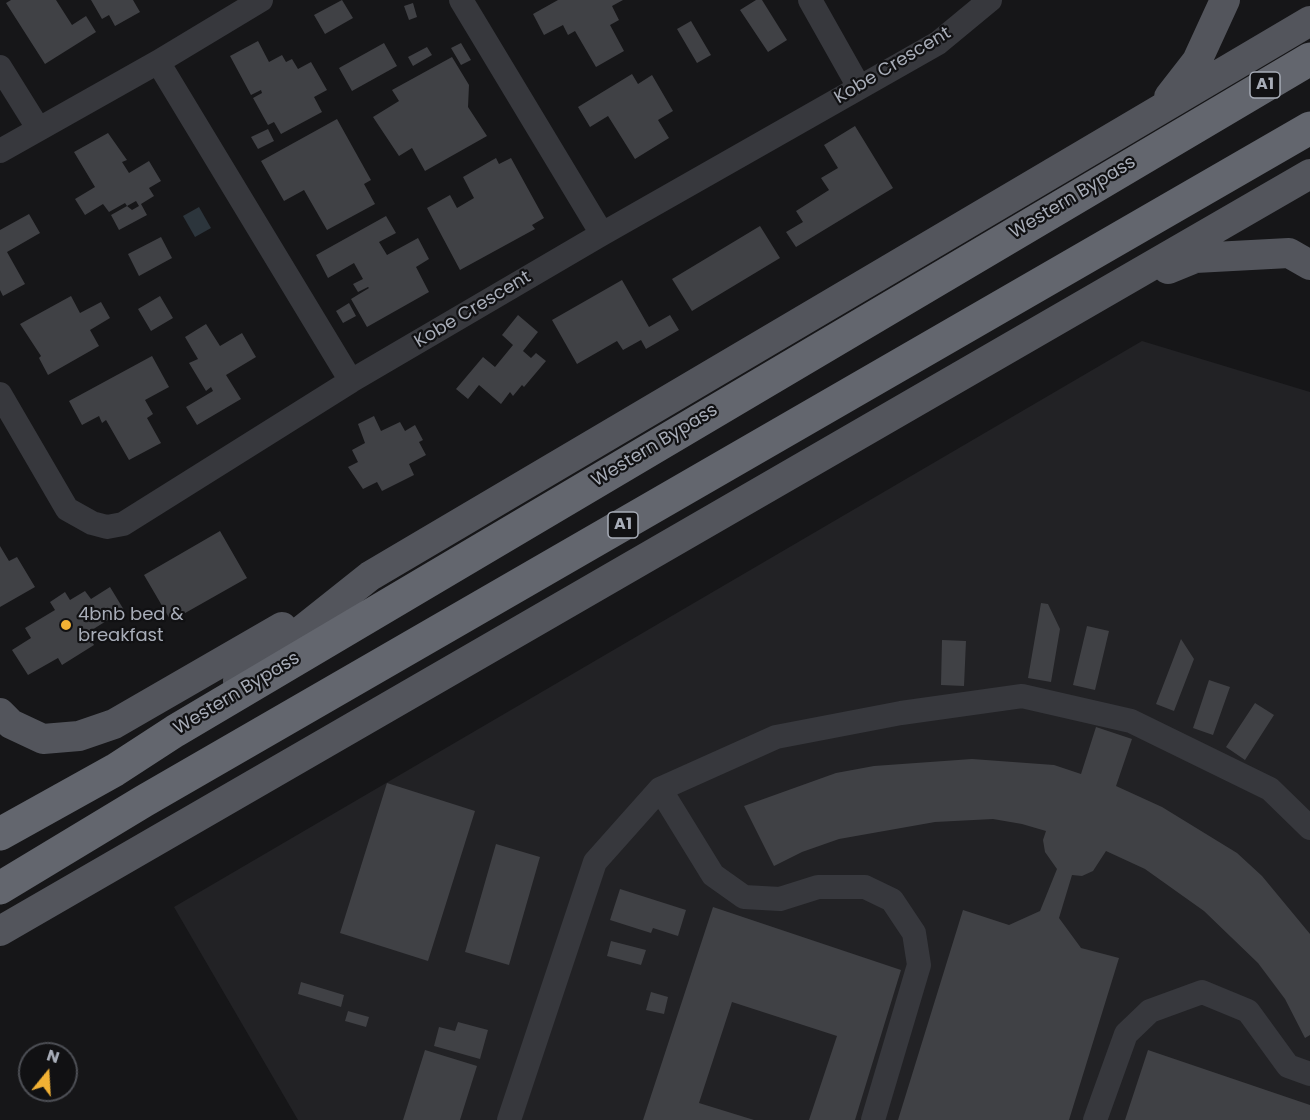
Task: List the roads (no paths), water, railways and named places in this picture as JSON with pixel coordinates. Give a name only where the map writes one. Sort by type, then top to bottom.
[{"type":"highway","name":"Western Bypass","points":[[0,834],[115,770],[175,731],[1310,59]]},
{"type":"highway","name":"A1","points":[[0,888],[144,801],[1310,128]]},
{"type":"main road","points":[[1158,111],[1197,61],[1225,0]]},
{"type":"main road","points":[[0,713],[11,724],[43,740],[79,736],[114,724],[370,576],[1158,111],[1306,19]]},
{"type":"main road","points":[[0,931],[1310,174]]},
{"type":"main road","points":[[1101,295],[1195,258],[1289,254],[1310,265]]},
{"type":"main road","points":[[175,731],[370,576]]},
{"type":"street","points":[[0,151],[158,62],[261,0]]},
{"type":"street","points":[[461,0],[602,234]]},
{"type":"street","points":[[810,0],[859,87]]},
{"type":"street","name":"Kobe Crescent","points":[[0,394],[68,509],[78,517],[107,527],[123,524],[351,381],[602,234],[938,43],[990,0]]},
{"type":"street","points":[[158,62],[351,381]]},
{"type":"street","points":[[0,67],[38,128]]},
{"type":"street","points":[[509,1120],[595,862],[660,789],[776,737],[900,713],[1022,696],[1131,721],[1270,789],[1310,828]]},
{"type":"street","points":[[660,789],[713,875],[744,897],[780,899],[818,887],[865,886],[892,900],[914,933],[920,965],[873,1120]]},
{"type":"street","points":[[1095,1120],[1126,1034],[1150,1011],[1202,992],[1248,1011],[1288,1066],[1310,1074]]},
{"type":"place","name":"4bnb bed & breakfast","points":[[66,625]]}]
